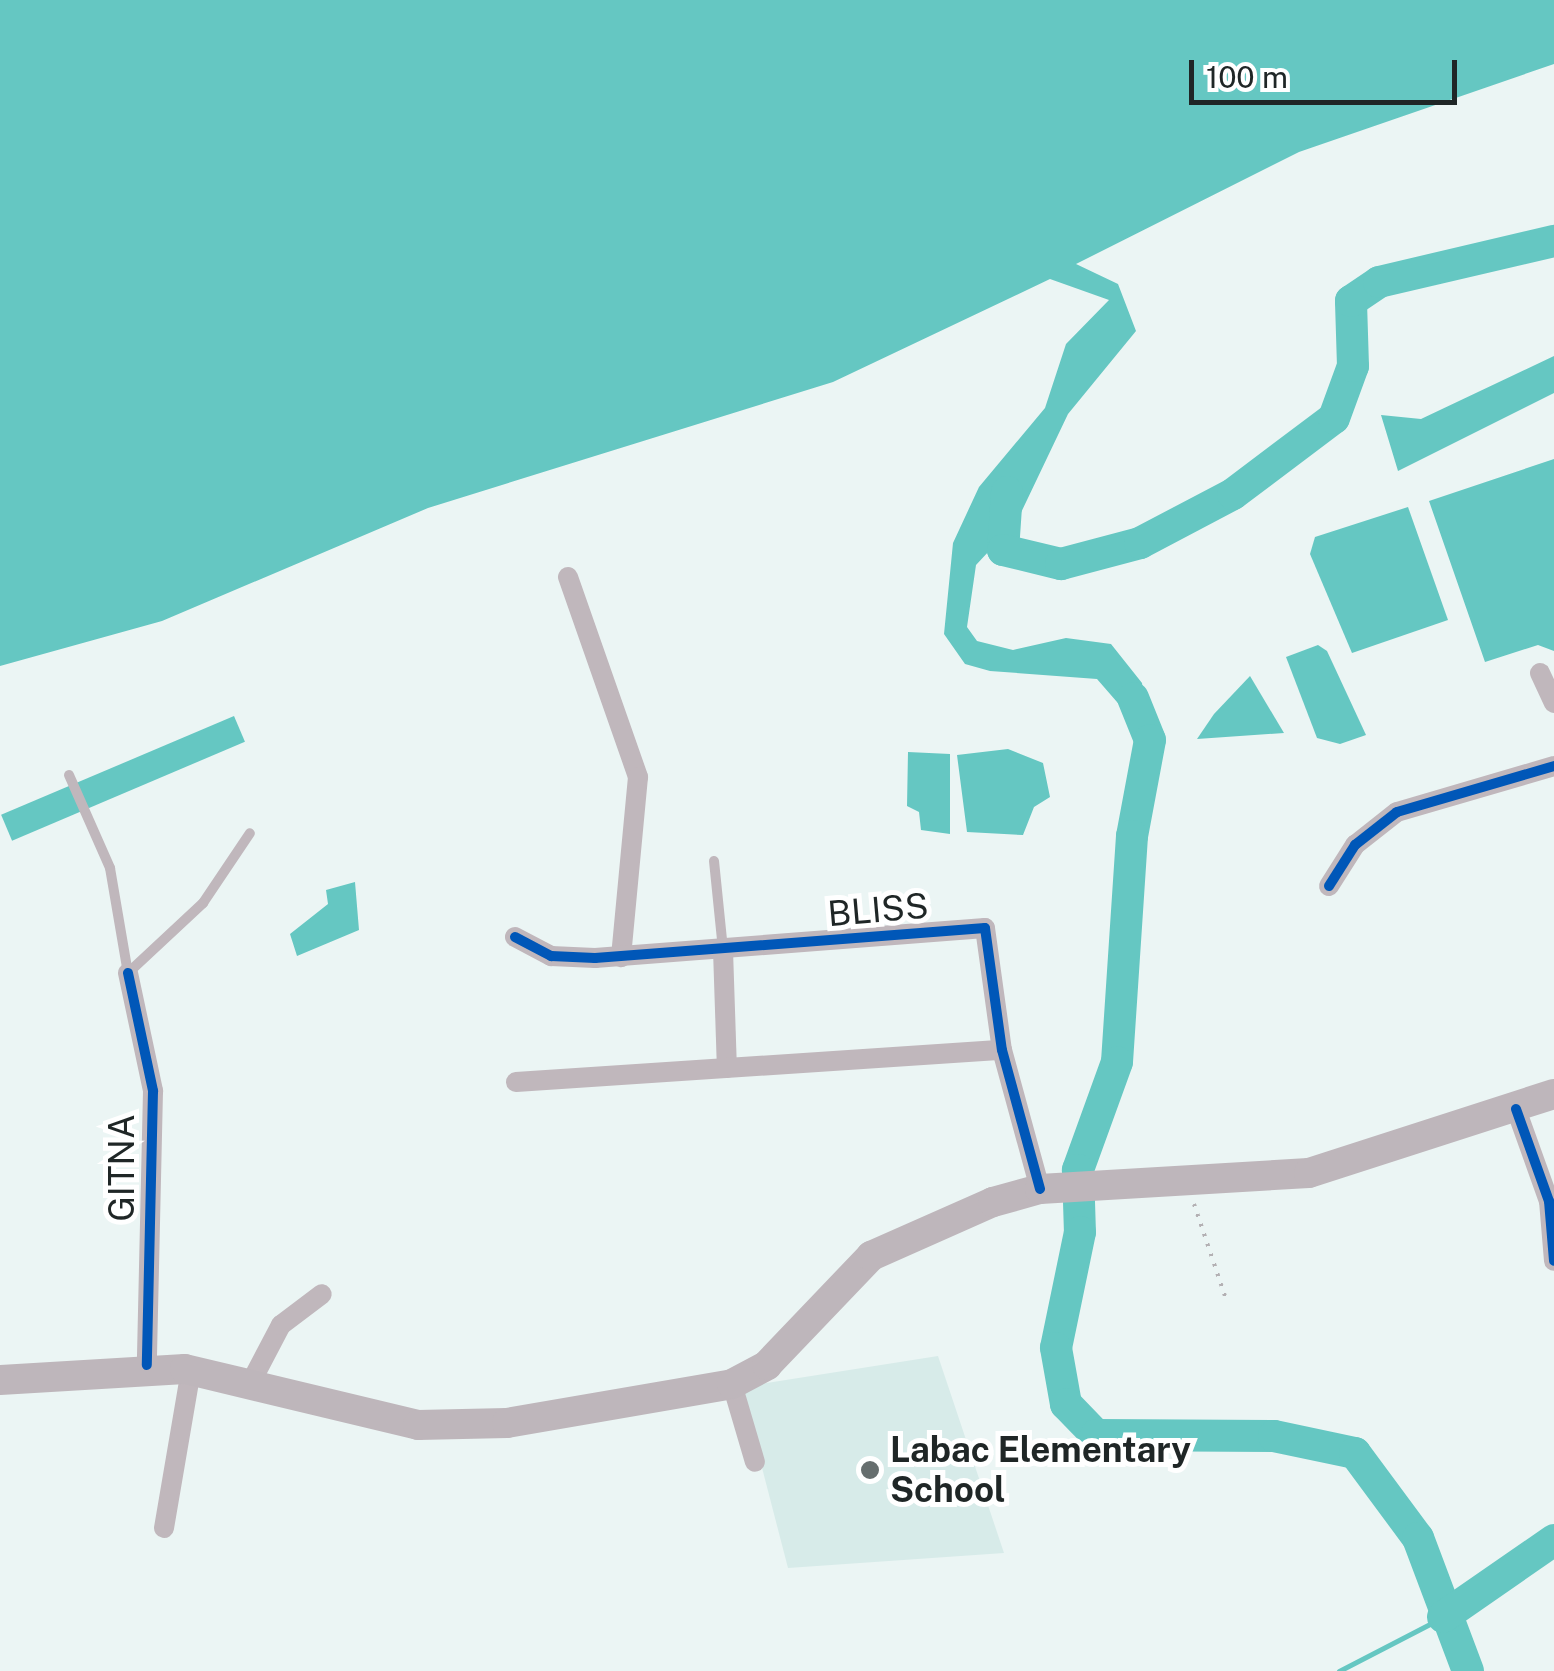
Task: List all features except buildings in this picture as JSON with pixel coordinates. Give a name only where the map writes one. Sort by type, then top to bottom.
[{"type":"main road","points":[[0,1380],[148,1365],[192,1370],[418,1425],[508,1423],[732,1384],[767,1365],[872,1256],[939,1221],[1055,1188],[1188,1185],[1309,1172],[1554,1094]]},
{"type":"street","points":[[568,577],[638,776],[621,956]]},
{"type":"street","points":[[1540,674],[1554,703]]},
{"type":"street","points":[[1329,886],[1355,845],[1397,812],[1554,766]]},
{"type":"street","name":"BLISS","points":[[515,936],[551,956],[621,956],[985,928],[1002,1050],[1055,1188]]},
{"type":"street","points":[[723,950],[727,1068]]},
{"type":"street","name":"GITNA","points":[[128,973],[154,1091],[148,1365]]},
{"type":"street","points":[[516,1082],[1002,1050]]},
{"type":"street","points":[[1516,1109],[1549,1201],[1554,1261]]},
{"type":"street","points":[[250,1384],[281,1325],[322,1294]]},
{"type":"street","points":[[164,1528],[192,1370]]},
{"type":"street","points":[[732,1384],[755,1462]]},
{"type":"lane","points":[[69,775],[110,868],[128,973]]},
{"type":"lane","points":[[128,973],[203,903],[250,834]]},
{"type":"lane","points":[[714,861],[723,950]]},
{"type":"path","points":[[1188,1185],[1228,1302]]},
{"type":"shaded area","name":"Labac Elementary School","points":[[938,1356],[1004,1553],[788,1568],[741,1387]]},
{"type":"water","points":[[0,0],[1554,0],[1554,64],[1299,152],[1076,264],[1118,284],[1136,331],[1068,414],[1017,521],[976,565],[967,627],[977,641],[1013,650],[1066,638],[1111,644],[1142,683],[1150,740],[1097,679],[990,671],[965,664],[944,634],[953,543],[979,487],[1045,408],[1066,344],[1109,300],[1050,279],[833,382],[428,508],[162,621],[0,666]]},
{"type":"water","points":[[1554,356],[1554,393],[1398,471],[1381,415],[1421,419]]},
{"type":"water","points":[[1554,459],[1554,651],[1538,645],[1485,662],[1429,501]]},
{"type":"water","points":[[1408,507],[1448,620],[1352,653],[1310,554],[1315,537]]},
{"type":"water","points":[[1318,645],[1327,651],[1366,735],[1340,744],[1317,738],[1286,657]]},
{"type":"water","points":[[1250,676],[1284,733],[1197,739],[1214,714]]},
{"type":"water","points":[[234,716],[245,742],[12,841],[1,815]]},
{"type":"water","points":[[1008,749],[1043,763],[1050,797],[1034,807],[1023,835],[967,832],[957,755]]},
{"type":"water","points":[[908,752],[950,754],[950,834],[921,830],[919,812],[907,806]]},
{"type":"water","points":[[355,882],[359,930],[297,956],[290,934],[328,904],[326,890]]},
{"type":"waterway","points":[[1007,492],[1003,550],[1061,564],[1140,543],[1233,494],[1334,418],[1353,366],[1351,301],[1379,282],[1554,241]]},
{"type":"waterway","points":[[1133,698],[1150,740],[1132,836],[1117,1062],[1078,1170],[1080,1232],[1056,1348],[1066,1404],[1096,1435],[1274,1436],[1355,1453],[1418,1538],[1468,1671]]},
{"type":"waterway","points":[[1443,1617],[1554,1540]]},
{"type":"waterway","points":[[1339,1671],[1443,1617]]},
{"type":"cycle path","points":[[1329,886],[1355,845],[1397,812],[1554,766]]},
{"type":"cycle path","points":[[515,937],[551,956],[595,958],[985,928],[1002,1050],[1040,1189]]},
{"type":"cycle path","points":[[128,973],[153,1091],[147,1365]]},
{"type":"cycle path","points":[[1516,1109],[1549,1201],[1554,1261]]},
{"type":"place","name":"Labac Elementary School","points":[[870,1470]]}]
